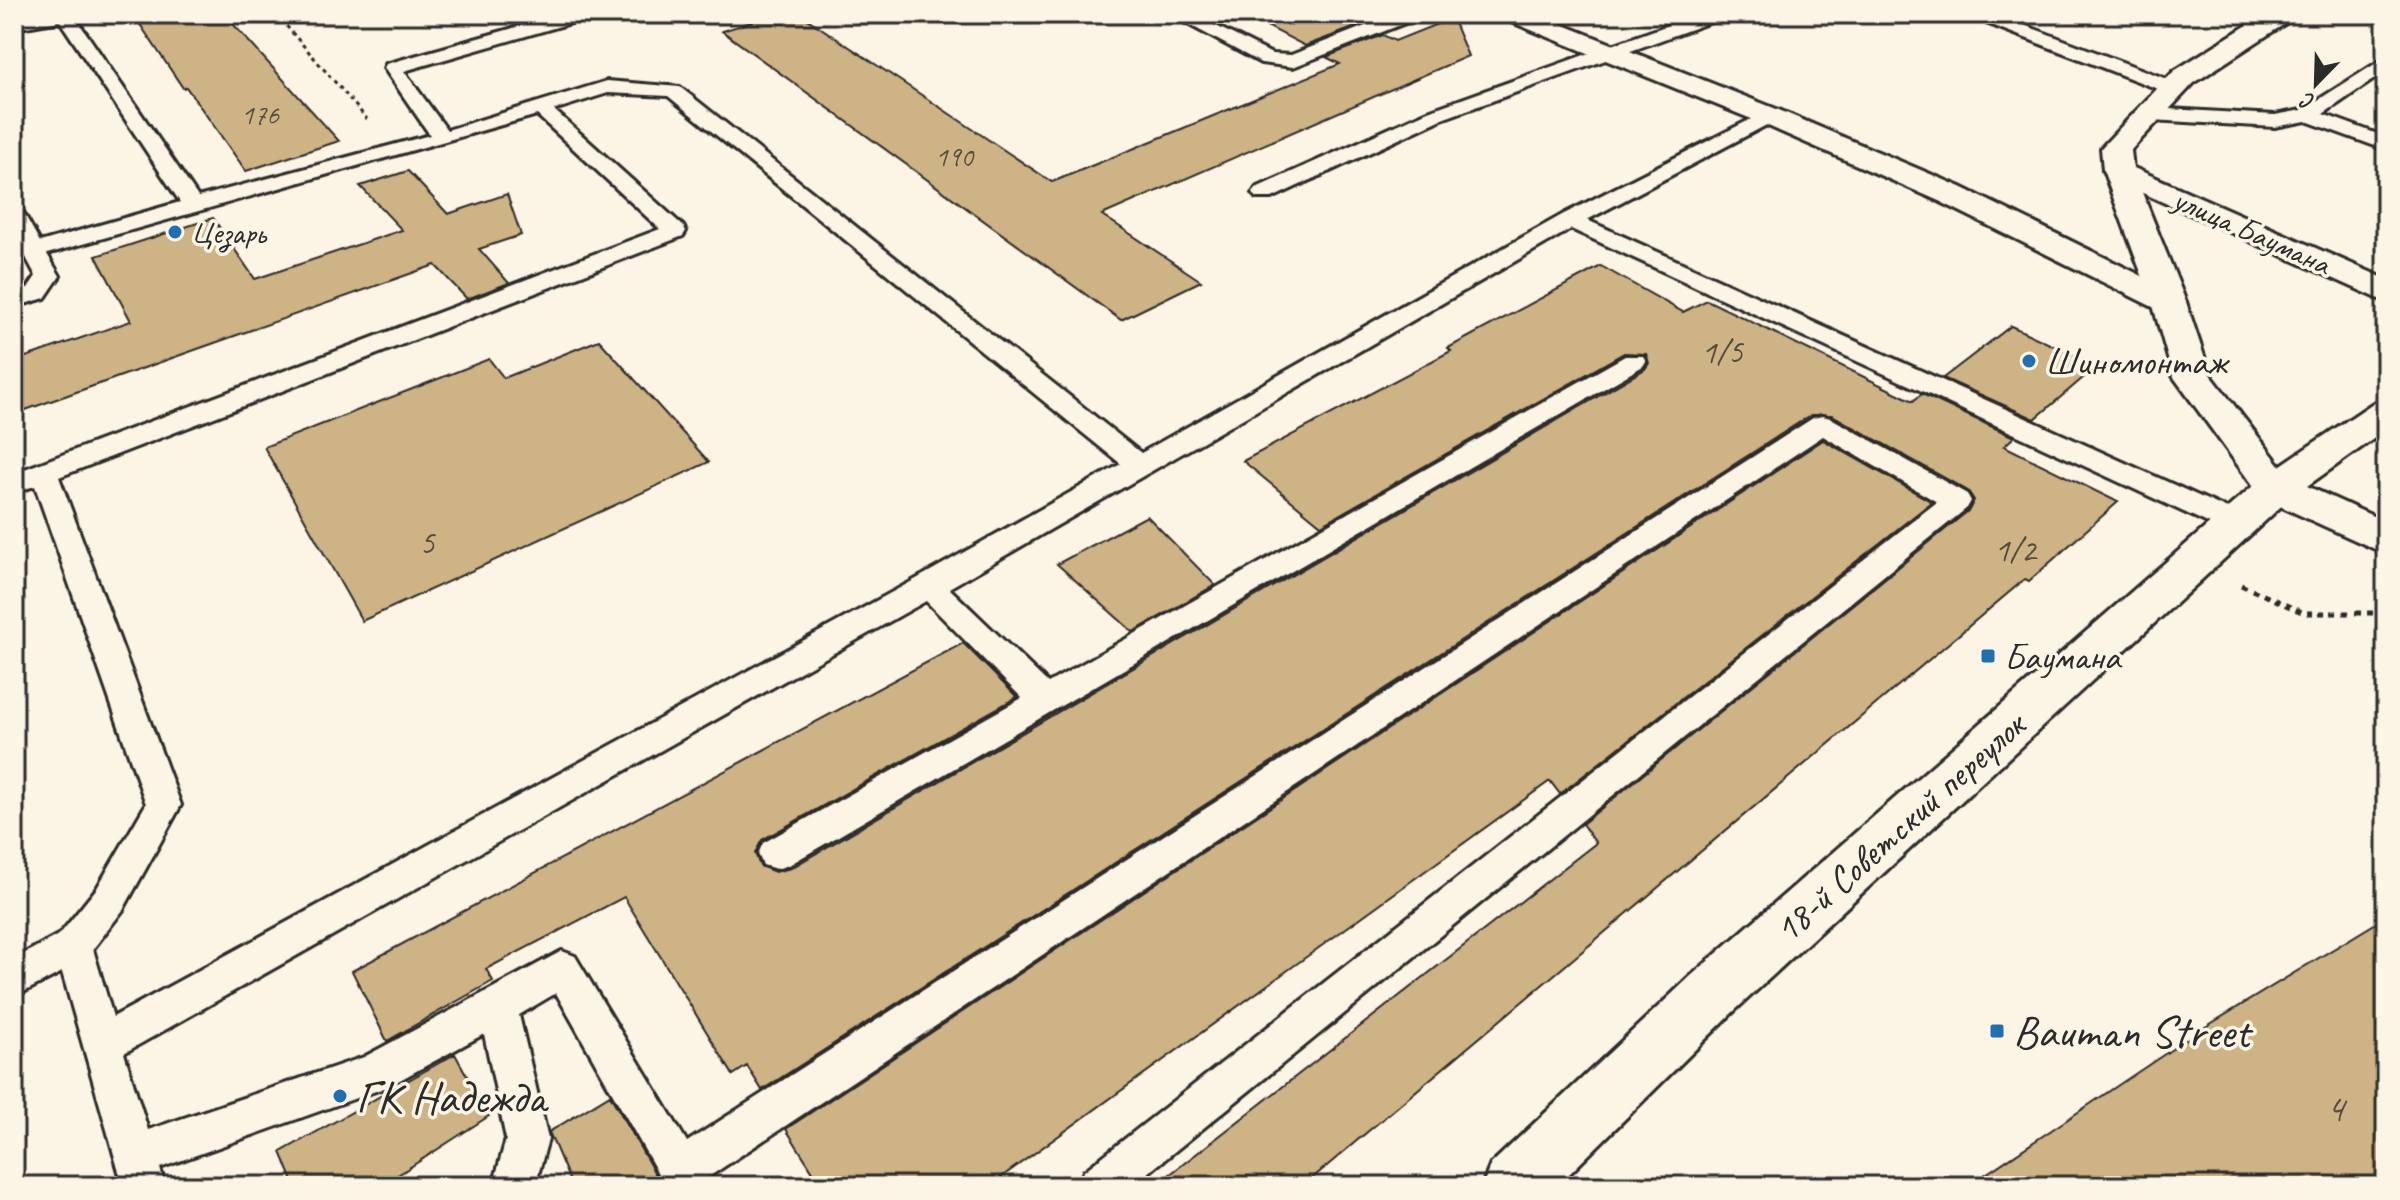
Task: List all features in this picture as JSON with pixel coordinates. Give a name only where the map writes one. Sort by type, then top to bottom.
[{"type":"street","points":[[1513,14],[1769,116],[1950,194],[2169,302]]},
{"type":"street","points":[[2283,14],[2194,70],[2173,88],[2116,148],[2118,170],[2169,302],[2192,376],[2276,488],[2386,539]]},
{"type":"street","name":"улица Баумана","points":[[2118,170],[2386,292]]},
{"type":"street","name":"18-й Советский переулок","points":[[1513,1186],[1712,994],[2195,564],[2235,524],[2276,488],[2386,412]]},
{"type":"lane","points":[[442,138],[393,68],[582,14]]},
{"type":"lane","points":[[1178,14],[1268,59],[1293,61],[1412,14]]},
{"type":"lane","points":[[1264,193],[1435,115],[1716,14]]},
{"type":"lane","points":[[1979,14],[2173,88]]},
{"type":"lane","points":[[14,24],[65,15],[193,205]]},
{"type":"lane","points":[[2151,114],[2275,121],[2308,115],[2386,63]]},
{"type":"lane","points":[[2361,79],[2386,87]]},
{"type":"lane","points":[[34,251],[442,138],[607,87],[673,91],[1140,466]]},
{"type":"lane","points":[[14,483],[675,231],[542,109]]},
{"type":"lane","points":[[2308,115],[2386,144]]},
{"type":"lane","points":[[102,1044],[929,586],[1570,220],[1769,116]]},
{"type":"lane","points":[[14,215],[48,276],[37,293],[14,300]]},
{"type":"lane","points":[[1570,220],[2235,524]]},
{"type":"lane","points":[[776,854],[1634,361]]},
{"type":"lane","points":[[73,946],[139,1171],[373,1073],[498,1007],[562,968],[684,1179],[1822,424],[1957,501],[1099,1186]]},
{"type":"lane","points":[[14,979],[73,946],[110,899],[164,805],[44,473]]},
{"type":"lane","points":[[929,586],[1045,700]]},
{"type":"lane","points":[[498,1007],[527,1139],[514,1186]]},
{"type":"path","points":[[276,14],[394,151]]},
{"type":"path","points":[[2195,564],[2304,613],[2386,613]]},
{"type":"building","points":[[133,14],[224,14],[339,141],[246,171],[186,87],[183,88]]},
{"type":"building","points":[[777,14],[800,14],[1052,182],[1340,64],[1326,57],[1383,35],[1395,41],[1452,18],[1468,56],[1102,215],[1201,281],[1121,320],[722,31]]},
{"type":"building","points":[[1244,14],[1338,14],[1361,25],[1305,46]]},
{"type":"building","points":[[408,171],[448,214],[507,194],[521,235],[479,249],[509,283],[467,299],[435,265],[14,414],[14,361],[131,321],[96,256],[213,218],[255,279],[402,230],[360,186]]},
{"type":"building","points":[[1601,266],[1683,312],[1707,300],[1913,401],[1922,394],[2014,437],[2004,446],[2118,502],[2029,581],[2025,579],[1303,1186],[1155,1186],[1596,843],[1582,824],[1969,510],[1974,500],[1968,491],[1832,415],[1811,415],[762,1090],[747,1066],[733,1075],[624,897],[486,969],[493,981],[387,1041],[352,971],[963,643],[1017,697],[762,840],[755,853],[760,866],[775,872],[791,868],[1645,369],[1649,363],[1646,354],[1624,353],[1321,525],[1243,461],[1451,351],[1448,348]]},
{"type":"building","points":[[2011,326],[2097,366],[2035,419],[1943,378]]},
{"type":"building","points":[[599,340],[709,462],[362,621],[264,447],[489,359],[504,378]]},
{"type":"building","points":[[1823,440],[1932,502],[1560,794],[1550,781],[989,1186],[822,1186],[786,1129]]},
{"type":"building","points":[[1147,516],[1215,585],[1133,632],[1057,564]]},
{"type":"building","points":[[2386,917],[2386,1186],[1968,1186],[2202,1029]]},
{"type":"building","points":[[455,1054],[489,1116],[381,1186],[295,1186],[281,1152]]},
{"type":"building","points":[[610,1095],[662,1186],[572,1186],[549,1132]]},
{"type":"place","name":"Цезарь","points":[[175,232]]},
{"type":"place","name":"Шиномонтаж","points":[[2029,361]]},
{"type":"place","name":"Баумана","points":[[1988,656]]},
{"type":"place","name":"Bauman Street","points":[[1997,1031]]},
{"type":"place","name":"ГК Надежда","points":[[340,1096]]}]
